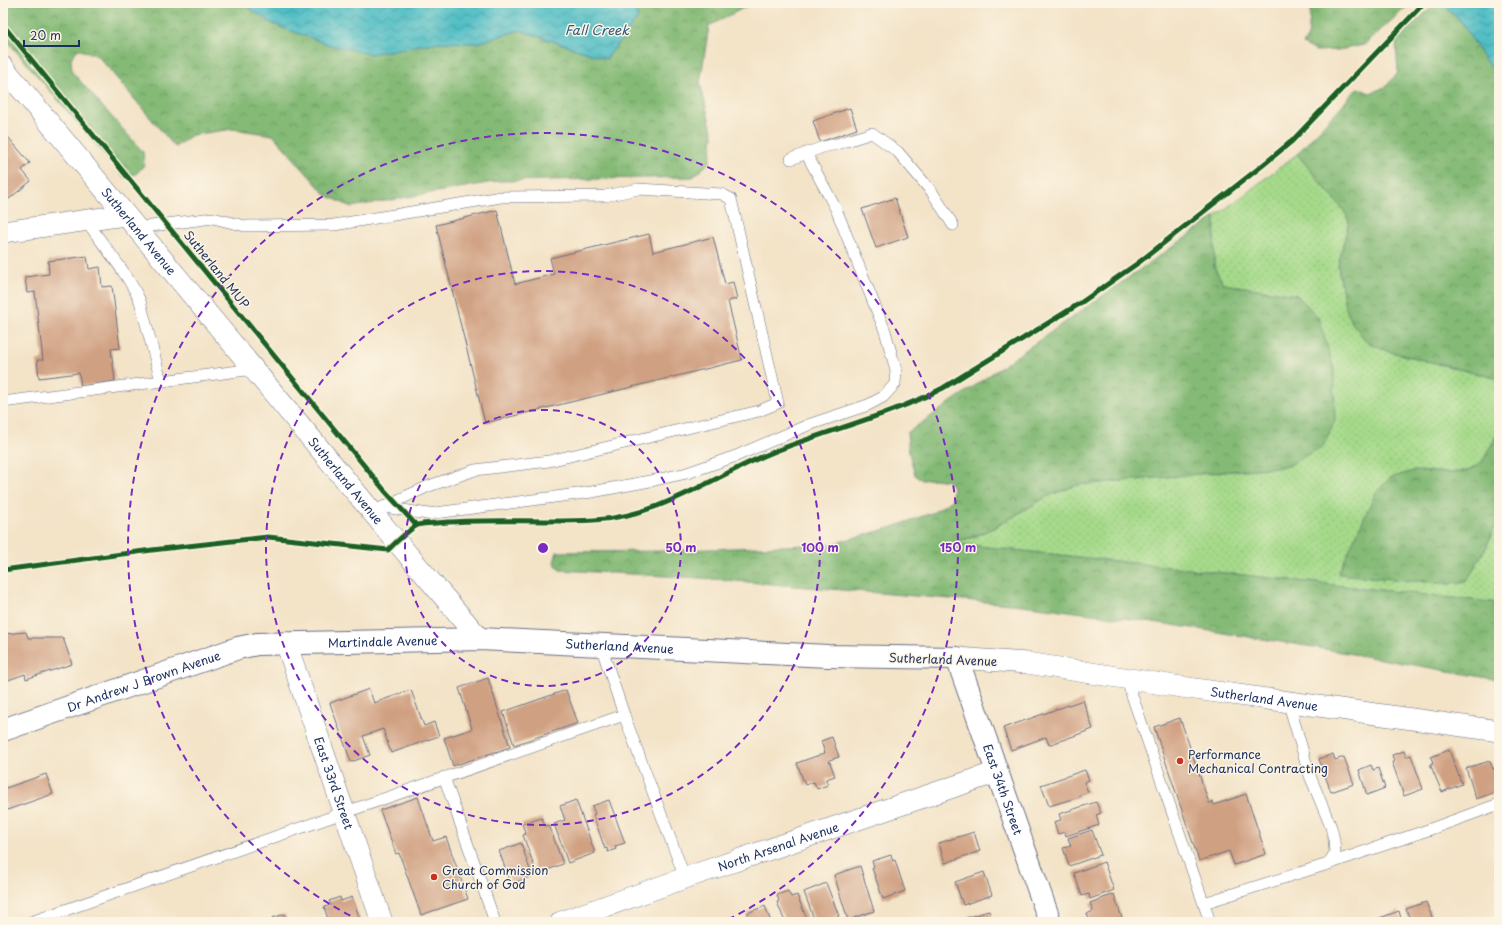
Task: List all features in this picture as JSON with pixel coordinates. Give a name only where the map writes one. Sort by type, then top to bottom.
[{"type":"main road","name":"Martindale Avenue","points":[[286,643],[480,639]]},
{"type":"main road","name":"Sutherland Avenue","points":[[480,639],[828,656],[957,658]]},
{"type":"main road","name":"Dr Andrew J Brown Avenue","points":[[3,730],[238,648],[257,644],[286,643]]},
{"type":"main road","name":"East 34th Street","points":[[957,658],[1050,922]]},
{"type":"street","name":"Sutherland Avenue","points":[[4,70],[254,369],[378,509],[480,639]]},
{"type":"street","points":[[3,232],[86,220],[131,222]]},
{"type":"street","name":"East 33rd Street","points":[[286,643],[382,922]]},
{"type":"street","name":"Sutherland Avenue","points":[[957,658],[1027,663],[1499,731]]},
{"type":"street","name":"North Arsenal Avenue","points":[[561,922],[685,878],[997,772]]},
{"type":"lane","points":[[791,159],[822,147],[872,133],[898,152],[932,192],[953,225]]},
{"type":"lane","points":[[378,509],[428,514],[592,492],[662,479],[687,473],[736,456],[808,425],[868,405],[883,397],[895,384],[896,370],[885,331],[836,209],[806,153]]},
{"type":"lane","points":[[131,222],[213,218],[246,226],[334,225],[501,197],[605,196],[638,189],[722,194],[732,199],[778,403],[759,411],[549,460],[475,470],[429,486],[378,509]]},
{"type":"lane","points":[[86,220],[127,276],[135,290],[140,301],[161,381]]},
{"type":"lane","points":[[3,402],[254,369]]},
{"type":"lane","points":[[601,646],[624,714],[685,878]]},
{"type":"lane","points":[[1126,678],[1210,922]]},
{"type":"lane","points":[[1288,701],[1310,776],[1331,827],[1335,853],[1328,864]]},
{"type":"lane","points":[[31,922],[624,714]]},
{"type":"lane","points":[[444,777],[495,922]]},
{"type":"lane","points":[[1204,903],[1328,864],[1499,804]]},
{"type":"green space","points":[[3,3],[241,3],[275,25],[330,45],[370,54],[439,42],[477,43],[520,30],[606,59],[638,18],[632,3],[753,3],[709,26],[700,83],[713,135],[710,162],[693,177],[499,181],[351,207],[326,195],[273,135],[233,129],[192,135],[175,147],[98,56],[78,49],[71,58],[72,72],[143,152],[144,165],[137,173],[125,178],[3,36]]},
{"type":"green space","points":[[1303,3],[1411,3],[1364,45],[1338,50],[1316,51],[1303,44],[1308,36],[1311,7]]},
{"type":"green space","points":[[1436,3],[1440,3],[1461,21],[1484,59],[1499,75],[1499,379],[1387,351],[1366,341],[1351,321],[1345,305],[1338,266],[1349,221],[1344,211],[1297,154],[1358,88],[1370,93],[1386,87],[1398,72],[1396,41]]},
{"type":"green space","points":[[1297,154],[1345,211],[1349,221],[1338,266],[1345,305],[1351,321],[1366,341],[1387,351],[1499,379],[1499,431],[1483,461],[1470,470],[1453,473],[1413,471],[1339,574],[1449,584],[1487,546],[1497,519],[1499,518],[1499,603],[949,543],[974,537],[997,526],[1048,496],[1077,485],[1288,466],[1297,295],[1223,284],[1214,266],[1215,217]]},
{"type":"green space","points":[[1215,217],[1214,266],[1223,284],[1297,295],[1318,317],[1334,369],[1335,421],[1323,446],[1288,466],[1077,485],[1048,496],[997,526],[974,537],[950,543],[1499,603],[1499,680],[1313,647],[1153,622],[1022,605],[700,578],[560,570],[554,562],[557,552],[661,551],[832,544],[893,527],[934,512],[952,500],[953,487],[949,481],[935,479],[922,480],[915,475],[909,453],[907,433]]},
{"type":"green space","points":[[1499,431],[1499,518],[1497,519],[1487,546],[1467,581],[1449,584],[1338,574],[1376,492],[1390,478],[1413,471],[1453,473],[1470,470],[1483,461]]},
{"type":"water","name":"Fall Creek","points":[[241,3],[632,3],[638,18],[606,59],[520,30],[477,43],[439,42],[370,54],[330,45],[275,25]]},
{"type":"water","points":[[1440,3],[1499,3],[1499,75],[1484,59],[1461,21]]},
{"type":"building","points":[[850,108],[857,129],[820,142],[813,121]]},
{"type":"building","points":[[3,131],[30,163],[22,170],[31,181],[4,203],[3,202]]},
{"type":"building","points":[[895,198],[908,237],[876,248],[862,209]]},
{"type":"building","points":[[497,210],[515,284],[554,274],[550,258],[649,234],[653,252],[713,237],[725,284],[733,282],[737,299],[728,301],[742,360],[485,423],[436,225]]},
{"type":"building","points":[[87,256],[89,269],[100,267],[102,287],[112,286],[120,348],[111,349],[115,381],[81,386],[79,373],[39,378],[37,360],[43,360],[35,292],[27,293],[25,277],[49,274],[48,261]]},
{"type":"building","points":[[26,632],[28,638],[63,638],[72,664],[26,679],[25,674],[3,682],[3,634]]},
{"type":"building","points":[[488,678],[510,747],[453,766],[444,738],[472,729],[459,688]]},
{"type":"building","points":[[369,689],[374,703],[411,690],[424,726],[434,722],[439,736],[391,753],[383,729],[363,736],[370,755],[351,762],[330,703]]},
{"type":"building","points":[[566,690],[578,723],[514,745],[503,712]]},
{"type":"building","points":[[1083,700],[1093,729],[1049,745],[1046,737],[1011,750],[1003,728]]},
{"type":"building","name":"Performance Mechanical Contracting","points":[[1180,718],[1209,803],[1213,802],[1214,805],[1246,794],[1266,854],[1234,865],[1229,851],[1199,861],[1154,727]]},
{"type":"building","points":[[832,737],[839,757],[829,760],[835,776],[826,779],[828,785],[817,789],[814,782],[805,785],[797,763],[825,753],[821,741]]},
{"type":"building","points":[[1449,750],[1462,784],[1442,792],[1430,764],[1433,763],[1431,757]]},
{"type":"building","points":[[1404,751],[1406,757],[1411,755],[1423,789],[1404,796],[1392,762],[1394,762],[1392,755]]},
{"type":"building","points":[[1333,754],[1335,760],[1344,757],[1354,784],[1331,792],[1319,759]]},
{"type":"building","points":[[1490,761],[1493,769],[1498,767],[1499,769],[1499,778],[1497,779],[1499,791],[1476,799],[1466,768]]},
{"type":"building","points":[[1371,765],[1373,770],[1378,768],[1385,788],[1367,795],[1359,770]]},
{"type":"building","points":[[1085,770],[1089,780],[1084,782],[1088,792],[1079,795],[1079,797],[1049,806],[1041,785]]},
{"type":"building","points":[[46,774],[53,794],[7,810],[3,800],[3,789]]},
{"type":"building","name":"Great Commission Church of God","points":[[418,797],[433,841],[446,837],[468,899],[421,915],[399,853],[396,854],[380,810]]},
{"type":"building","points":[[576,800],[595,853],[568,863],[554,824],[565,820],[560,806]]},
{"type":"building","points":[[609,800],[625,843],[615,846],[616,849],[608,852],[607,848],[605,849],[593,815],[595,814],[592,806]]},
{"type":"building","points":[[1096,802],[1101,813],[1096,815],[1099,825],[1066,836],[1065,832],[1058,834],[1054,822],[1061,820],[1059,814]]},
{"type":"building","points":[[542,818],[545,826],[549,825],[563,864],[537,874],[523,835],[526,834],[522,824]]},
{"type":"building","points":[[1092,830],[1101,855],[1069,866],[1063,848],[1071,846],[1068,838]]},
{"type":"building","points":[[974,832],[980,851],[945,863],[939,843]]},
{"type":"building","points":[[521,843],[532,876],[511,884],[499,851]]},
{"type":"building","points":[[891,855],[893,861],[895,860],[905,891],[883,899],[872,868],[874,867],[872,861]]},
{"type":"building","points":[[1104,862],[1114,890],[1090,899],[1089,894],[1082,896],[1074,873]]},
{"type":"building","points":[[860,866],[874,911],[848,920],[834,875]]},
{"type":"building","points":[[984,872],[992,895],[963,905],[955,882]]},
{"type":"building","points":[[826,883],[839,916],[824,922],[815,922],[804,892]]},
{"type":"building","points":[[788,891],[791,897],[797,895],[808,922],[785,922],[777,902],[779,901],[777,895]]},
{"type":"building","points":[[1114,894],[1123,921],[1090,922],[1087,914],[1093,911],[1090,903]]},
{"type":"building","points":[[340,897],[341,901],[352,897],[361,922],[329,922],[324,907],[331,905],[329,901]]},
{"type":"building","points":[[1426,902],[1434,922],[1411,922],[1406,909]]},
{"type":"building","points":[[765,906],[771,922],[750,922],[747,913]]},
{"type":"building","points":[[989,911],[993,922],[968,922],[966,918]]},
{"type":"building","points":[[1399,911],[1402,922],[1378,922],[1377,919]]},
{"type":"building","points":[[285,914],[287,922],[273,922],[272,918]]},
{"type":"cycle path","points":[[3,570],[152,550],[268,537],[388,550],[409,531],[420,524],[475,521],[594,520],[641,512],[663,504],[771,453],[880,415],[943,388],[1079,304],[1138,263],[1292,141],[1424,3]]},
{"type":"cycle path","name":"Sutherland MUP","points":[[3,25],[385,491],[416,525]]},
{"type":"place","name":"Performance Mechanical Contracting","points":[[1180,761]]},
{"type":"place","name":"Great Commission Church of God","points":[[434,877]]}]
